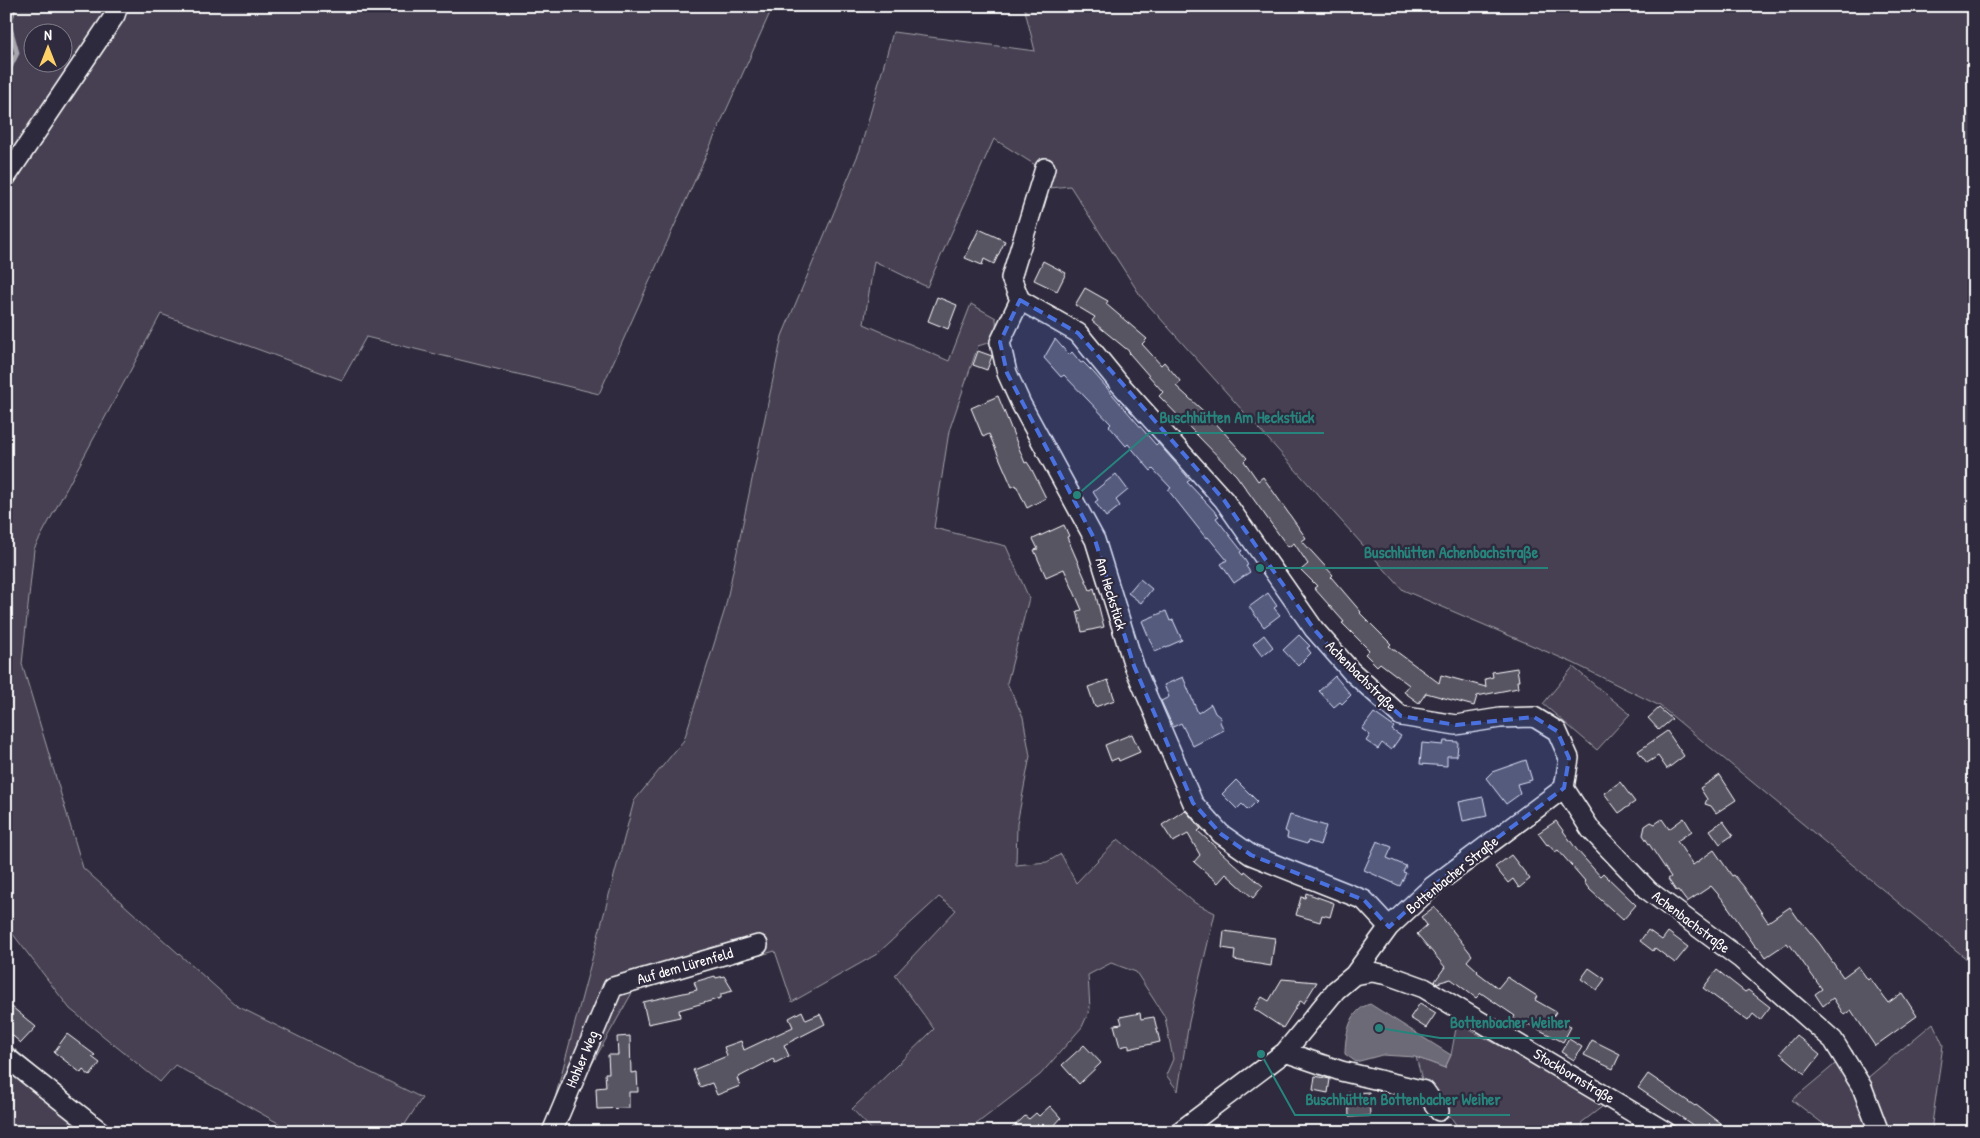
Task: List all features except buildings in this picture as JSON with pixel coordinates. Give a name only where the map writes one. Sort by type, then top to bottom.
[{"type":"street","points":[[6,177],[115,15],[118,6]]},
{"type":"street","points":[[1020,300],[1011,278],[1045,168]]},
{"type":"street","name":"Achenbachstraße","points":[[1020,300],[1078,333],[1118,382],[1224,500],[1314,629],[1351,670],[1401,716],[1456,725],[1500,718],[1534,717],[1557,731],[1569,758],[1564,788],[1591,830],[1649,891],[1741,959],[1833,1040],[1862,1087],[1879,1132]]},
{"type":"street","name":"Am Heckstück","points":[[1020,300],[1000,342],[1007,373],[1021,404],[1095,540],[1134,666],[1193,803],[1222,834],[1251,855],[1364,900],[1389,927]]},
{"type":"street","name":"Bottenbacher Straße","points":[[1179,1132],[1285,1052],[1336,990],[1363,974],[1389,927],[1434,886],[1564,788]]},
{"type":"street","name":"Auf dem Lürenfeld","points":[[612,987],[758,945]]},
{"type":"street","name":"Stockbornstraße","points":[[1363,974],[1388,975],[1424,988],[1666,1132]]},
{"type":"street","name":"Hohler Weg","points":[[558,1130],[612,987]]},
{"type":"street","points":[[1285,1052],[1341,1071],[1425,1091],[1439,1111]]},
{"type":"street","points":[[6,1057],[101,1132]]},
{"type":"highlighted area","points":[[1020,300],[1078,333],[1224,500],[1314,629],[1351,671],[1401,716],[1456,725],[1534,717],[1557,731],[1569,758],[1564,788],[1433,886],[1389,927],[1364,900],[1251,855],[1221,834],[1193,803],[1134,666],[1095,540],[1007,373],[1000,342]]},
{"type":"shaded area","points":[[6,6],[773,6],[599,394],[366,337],[342,380],[161,314],[34,549],[22,664],[83,868],[237,1006],[422,1098],[400,1132],[294,1132],[175,1065],[160,1082],[70,1009],[6,925]]},
{"type":"shaded area","points":[[1024,6],[1974,6],[1974,965],[1660,706],[1573,663],[1403,590],[1142,298],[1070,186],[1050,188],[1040,168],[994,139],[927,287],[874,261],[864,324],[949,361],[971,304],[996,318],[997,340],[978,346],[949,431],[934,528],[1006,546],[1029,598],[1007,683],[1023,717],[1030,756],[1017,824],[1016,865],[1047,862],[1061,854],[1076,883],[1118,839],[1195,903],[1215,913],[1189,1022],[1178,1091],[1166,1075],[1173,1059],[1165,1017],[1136,972],[1111,963],[1088,975],[1090,1009],[1082,1027],[1040,1075],[966,1132],[874,1132],[852,1109],[934,1029],[895,975],[956,910],[939,897],[877,954],[792,1002],[775,951],[633,991],[554,1132],[546,1132],[634,801],[684,740],[725,609],[782,336],[860,150],[893,32],[1035,51]]},
{"type":"shaded area","points":[[1573,667],[1630,714],[1597,750],[1543,704]]},
{"type":"shaded area","points":[[1370,1004],[1451,1055],[1445,1068],[1415,1057],[1382,1055],[1356,1062],[1345,1054],[1346,1039],[1353,1017],[1363,1007]]},
{"type":"shaded area","points":[[1457,1023],[1607,1103],[1581,1123],[1587,1132],[1461,1132],[1446,1110],[1425,1091],[1416,1057],[1445,1068],[1451,1055]]},
{"type":"shaded area","points":[[1933,1023],[1943,1045],[1932,1124],[1934,1132],[1834,1132],[1792,1100],[1852,1050],[1865,1080]]},
{"type":"shaded area","points":[[6,1042],[106,1126],[101,1132],[6,1132]]},
{"type":"waterway","points":[[6,76],[17,53],[9,24],[15,6]]},
{"type":"place","name":"Buschhütten Am Heckstück","points":[[1077,495]]},
{"type":"place","name":"Buschhütten Achenbachstraße","points":[[1260,568]]},
{"type":"place","name":"Bottenbacher Weiher","points":[[1379,1028]]},
{"type":"place","name":"Buschhütten Bottenbacher Weiher","points":[[1261,1054]]}]
